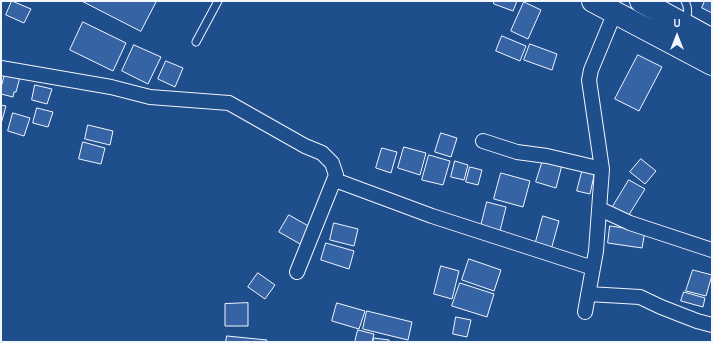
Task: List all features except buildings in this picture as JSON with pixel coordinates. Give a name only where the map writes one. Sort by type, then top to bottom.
[{"type":"highway","points":[[593,1],[712,64]]},
{"type":"highway","points":[[641,1],[712,40]]},
{"type":"street","points":[[585,312],[596,251],[602,169],[589,80],[591,70],[615,12]]},
{"type":"street","points":[[1,68],[111,87],[150,97],[229,103],[305,146],[322,153],[332,163],[336,175],[335,180],[297,272]]},
{"type":"street","points":[[483,141],[517,152],[547,156],[602,169]]},
{"type":"street","points":[[335,180],[432,216],[593,268]]},
{"type":"street","points":[[600,209],[630,223],[712,250]]},
{"type":"street","points":[[588,294],[640,297],[665,309],[712,325]]},
{"type":"lane","points":[[196,42],[218,1]]},
{"type":"lane","points":[[684,24],[688,14],[688,8],[685,1]]}]
